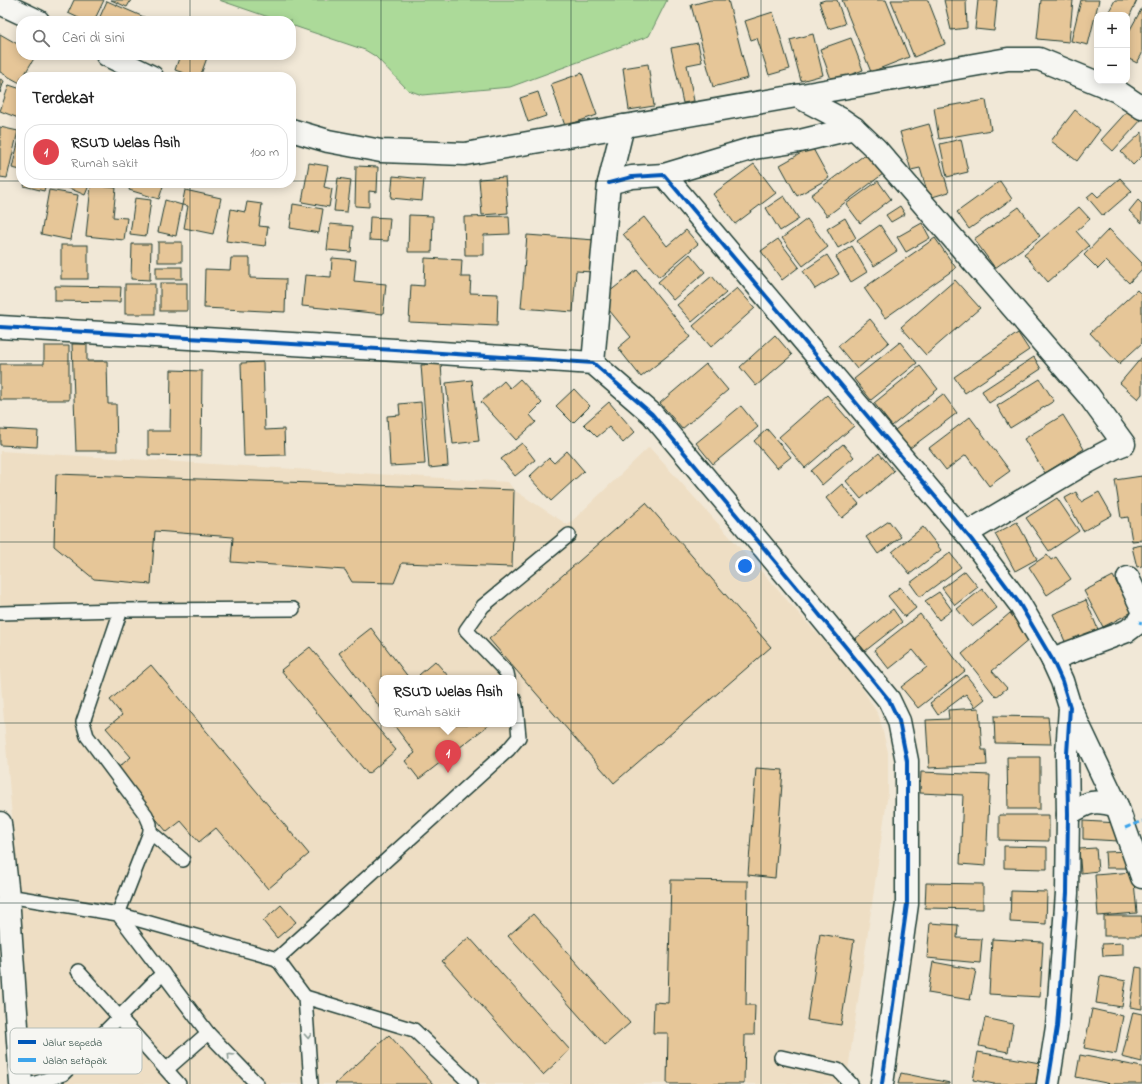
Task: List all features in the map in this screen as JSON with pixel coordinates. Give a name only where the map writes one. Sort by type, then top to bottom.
[{"type":"street","points":[[8,5],[29,16]]},
{"type":"street","points":[[296,131],[328,141],[380,151],[465,154],[1008,59],[1039,59],[1117,90],[1142,108]]},
{"type":"street","points":[[117,60],[142,72]]},
{"type":"street","points":[[797,96],[841,119],[854,128],[876,150],[1089,396],[1133,442],[1114,448],[967,533]]},
{"type":"street","points":[[593,363],[609,183],[623,126]]},
{"type":"street","points":[[609,183],[632,178],[664,175],[754,148],[800,141],[854,128]]},
{"type":"street","points":[[664,175],[967,533],[1018,603],[1052,660],[1062,681],[1070,707],[1117,806],[1142,877]]},
{"type":"street","points":[[0,327],[387,349],[593,363],[652,414],[889,700],[899,721],[907,761],[907,904],[882,1084]]},
{"type":"street","points":[[1128,578],[1142,608]]},
{"type":"street","points":[[1052,660],[1127,631],[1139,622],[1142,617]]},
{"type":"street","points":[[1048,1084],[1058,1019],[1067,893],[1067,754],[1070,707]]},
{"type":"street","points":[[1068,814],[1082,806],[1100,801],[1117,806]]},
{"type":"street","points":[[0,823],[8,896],[17,1028]]},
{"type":"street","points":[[20,1074],[21,1084]]},
{"type":"lane","points":[[507,675],[466,630],[483,606],[570,535]]},
{"type":"lane","points":[[0,613],[121,610],[293,609]]},
{"type":"lane","points":[[118,914],[150,832],[150,824],[146,815],[87,736],[84,727],[84,718],[121,610]]},
{"type":"lane","points":[[277,959],[508,750],[519,737],[517,716]]},
{"type":"lane","points":[[150,832],[183,860]]},
{"type":"lane","points":[[8,896],[118,914],[277,959],[305,998],[311,1084]]},
{"type":"lane","points":[[118,914],[208,1033],[257,1084]]},
{"type":"lane","points":[[78,972],[128,1028]]},
{"type":"lane","points":[[107,1028],[163,973]]},
{"type":"lane","points":[[305,998],[414,1030],[471,1084]]},
{"type":"lane","points":[[167,1070],[208,1033]]},
{"type":"lane","points":[[142,1043],[179,1084]]},
{"type":"lane","points":[[781,1058],[838,1070],[851,1084]]},
{"type":"lane","points":[[33,1084],[63,1074]]},
{"type":"shaded area","points":[[649,447],[840,659],[861,686],[879,716],[888,752],[888,793],[846,1084],[34,1084],[33,1074],[142,1074],[142,1028],[29,1028],[0,672],[0,451],[508,482],[514,490],[568,525]]},
{"type":"green space","points":[[219,0],[667,0],[649,36],[510,87],[422,95],[408,90],[375,56],[365,50],[296,27],[296,16],[265,16]]},
{"type":"building","points":[[74,0],[104,0],[96,16],[74,16],[68,13]]},
{"type":"building","points":[[111,0],[131,0],[127,7]]},
{"type":"building","points":[[710,0],[728,0],[748,78],[713,87],[691,5]]},
{"type":"building","points":[[825,0],[837,0],[845,24],[828,29],[819,2]]},
{"type":"building","points":[[842,0],[886,0],[909,57],[871,72]]},
{"type":"building","points":[[891,0],[928,0],[945,44],[914,57]]},
{"type":"building","points":[[944,0],[966,0],[967,28],[951,30]]},
{"type":"building","points":[[978,0],[997,0],[994,31],[975,29]]},
{"type":"building","points":[[1041,0],[1073,0],[1069,42],[1037,39]]},
{"type":"building","points":[[1081,0],[1099,0],[1096,12],[1094,12],[1094,20],[1088,45],[1071,41]]},
{"type":"building","points":[[1115,0],[1137,0],[1130,15],[1130,12],[1109,12]]},
{"type":"building","points":[[107,1],[142,16],[100,16]]},
{"type":"building","points":[[1142,8],[1142,54],[1137,63],[1130,60],[1130,30]]},
{"type":"building","points":[[773,12],[790,69],[769,75],[757,38],[751,40],[745,21]]},
{"type":"building","points":[[0,34],[16,43],[16,60],[33,60],[26,72],[16,72],[16,81],[0,72]]},
{"type":"building","points":[[813,34],[823,75],[801,81],[790,40]]},
{"type":"building","points":[[851,38],[863,70],[832,82],[820,49]]},
{"type":"building","points":[[698,43],[702,62],[687,65],[694,101],[683,103],[671,48]]},
{"type":"building","points":[[178,60],[206,60],[202,72],[181,72],[175,70]]},
{"type":"building","points":[[648,64],[654,106],[629,110],[623,68]]},
{"type":"building","points":[[582,73],[597,115],[565,126],[551,84]]},
{"type":"building","points":[[0,79],[4,81],[0,93]]},
{"type":"building","points":[[9,85],[16,87],[16,117],[0,111]]},
{"type":"building","points":[[538,92],[546,116],[528,122],[520,98]]},
{"type":"building","points":[[986,100],[991,130],[939,139],[934,108]]},
{"type":"building","points":[[1130,108],[1142,119],[1113,151],[1101,140]]},
{"type":"building","points":[[1075,110],[1100,130],[1077,161],[1051,141]]},
{"type":"building","points":[[929,124],[949,192],[929,198],[920,168],[911,170],[900,132]]},
{"type":"building","points":[[0,127],[16,131],[16,140],[7,178],[0,177]]},
{"type":"building","points":[[1142,132],[1142,156],[1133,165],[1121,152]]},
{"type":"building","points":[[961,139],[968,172],[947,177],[940,144]]},
{"type":"building","points":[[812,147],[829,178],[797,196],[780,165]]},
{"type":"building","points":[[871,150],[887,171],[827,216],[811,195]]},
{"type":"building","points":[[16,152],[16,169],[12,168]]},
{"type":"building","points":[[309,163],[328,166],[324,187],[332,189],[329,207],[302,202]]},
{"type":"building","points":[[754,164],[776,193],[735,224],[713,194]]},
{"type":"building","points":[[356,166],[378,167],[377,192],[369,191],[369,207],[355,206]]},
{"type":"building","points":[[393,176],[424,179],[422,201],[391,198]]},
{"type":"building","points":[[505,177],[508,213],[482,215],[479,179]]},
{"type":"building","points":[[338,178],[351,180],[347,212],[334,211]]},
{"type":"building","points":[[1120,178],[1132,191],[1103,216],[1087,197],[1093,192],[1098,197]]},
{"type":"building","points":[[878,181],[891,199],[860,223],[846,204]]},
{"type":"building","points":[[1000,181],[1012,199],[969,229],[957,212]]},
{"type":"building","points":[[32,188],[45,188],[44,191]]},
{"type":"building","points":[[69,188],[88,188],[85,195]]},
{"type":"building","points":[[91,188],[116,188],[113,217],[127,218],[124,240],[86,236]]},
{"type":"building","points":[[130,188],[162,188],[159,199],[129,190]]},
{"type":"building","points":[[49,190],[78,195],[70,240],[41,234]]},
{"type":"building","points":[[185,190],[221,198],[213,234],[184,228],[188,206],[182,205]]},
{"type":"building","points":[[784,196],[799,219],[780,231],[766,208]]},
{"type":"building","points":[[135,198],[151,200],[146,236],[130,234]]},
{"type":"building","points":[[165,200],[182,205],[176,236],[158,232]]},
{"type":"building","points":[[1138,200],[1142,204],[1142,223],[1129,211]]},
{"type":"building","points":[[247,202],[262,204],[259,226],[268,227],[265,246],[226,241],[231,209],[245,212]]},
{"type":"building","points":[[293,204],[323,209],[319,233],[290,228]]},
{"type":"building","points":[[900,206],[905,214],[891,222],[886,215]]},
{"type":"building","points":[[1019,207],[1040,236],[995,268],[974,239]]},
{"type":"building","points":[[1079,207],[1090,219],[1076,231],[1089,246],[1048,282],[1024,254]]},
{"type":"building","points":[[409,215],[433,216],[432,252],[408,252]]},
{"type":"building","points":[[509,216],[510,234],[484,235],[484,255],[465,255],[464,217]]},
{"type":"building","points":[[370,217],[390,218],[388,241],[369,240]]},
{"type":"building","points":[[644,217],[667,246],[686,230],[698,244],[659,277],[623,234]]},
{"type":"building","points":[[845,218],[856,238],[838,248],[827,229]]},
{"type":"building","points":[[807,219],[828,247],[803,266],[782,238]]},
{"type":"building","points":[[922,223],[930,238],[906,252],[897,237]]},
{"type":"building","points":[[330,224],[353,226],[351,252],[327,250]]},
{"type":"building","points":[[880,225],[897,251],[874,266],[857,241]]},
{"type":"building","points":[[1109,229],[1142,263],[1142,269],[1129,283],[1106,261],[1098,269],[1084,255]]},
{"type":"building","points":[[527,235],[595,240],[593,272],[576,271],[573,312],[521,308]]},
{"type":"building","points":[[935,238],[956,268],[885,318],[864,288]]},
{"type":"building","points":[[778,239],[799,267],[782,280],[761,251]]},
{"type":"building","points":[[158,242],[182,242],[182,262],[158,262]]},
{"type":"building","points":[[132,244],[151,244],[150,280],[131,279]]},
{"type":"building","points":[[61,245],[88,245],[88,279],[61,279]]},
{"type":"building","points":[[852,246],[867,272],[851,282],[836,257]]},
{"type":"building","points":[[690,254],[705,272],[673,300],[658,282]]},
{"type":"building","points":[[827,255],[839,274],[815,289],[803,271]]},
{"type":"building","points":[[231,258],[250,258],[250,278],[286,279],[285,312],[204,308],[205,269],[230,270]]},
{"type":"building","points":[[332,258],[356,260],[354,281],[386,284],[383,314],[302,306],[305,275],[331,277]]},
{"type":"building","points":[[425,258],[462,260],[461,277],[471,277],[470,293],[498,294],[497,326],[409,322],[411,285],[424,286]]},
{"type":"building","points":[[156,267],[182,267],[182,279],[156,279]]},
{"type":"building","points":[[637,270],[691,337],[641,377],[618,348],[631,337],[600,299]]},
{"type":"building","points":[[712,276],[726,293],[692,322],[677,305]]},
{"type":"building","points":[[955,280],[980,308],[926,355],[901,327]]},
{"type":"building","points":[[160,283],[187,283],[187,311],[160,311]]},
{"type":"building","points":[[125,284],[155,284],[155,314],[125,314]]},
{"type":"building","points":[[55,286],[121,287],[120,302],[55,301]]},
{"type":"building","points":[[737,288],[755,308],[711,347],[693,326]]},
{"type":"building","points":[[1137,290],[1142,295],[1142,343],[1119,364],[1090,333]]},
{"type":"building","points":[[870,319],[889,342],[857,369],[838,346]]},
{"type":"building","points":[[1018,333],[1029,350],[965,393],[954,377]]},
{"type":"building","points":[[775,335],[792,355],[756,386],[740,367]]},
{"type":"building","points":[[900,342],[917,363],[871,400],[854,379]]},
{"type":"building","points":[[72,344],[87,344],[87,361],[107,361],[108,404],[116,404],[117,451],[76,451]]},
{"type":"building","points":[[44,346],[69,346],[69,400],[0,400],[0,364],[44,364]]},
{"type":"building","points":[[1034,357],[1041,369],[989,403],[982,391]]},
{"type":"building","points":[[1142,357],[1142,394],[1138,399],[1120,383]]},
{"type":"building","points":[[263,362],[265,430],[284,429],[285,455],[244,456],[241,363]]},
{"type":"building","points":[[441,364],[448,466],[429,468],[421,365]]},
{"type":"building","points":[[706,364],[728,390],[682,429],[660,403]]},
{"type":"building","points":[[920,366],[938,389],[892,426],[874,403]]},
{"type":"building","points":[[171,370],[202,371],[201,456],[148,455],[148,431],[170,431]]},
{"type":"building","points":[[520,379],[542,403],[530,415],[536,422],[516,440],[481,402],[504,381],[510,388]]},
{"type":"building","points":[[1040,379],[1054,401],[1010,428],[997,406]]},
{"type":"building","points":[[472,380],[479,441],[453,444],[446,383]]},
{"type":"building","points":[[574,389],[590,406],[573,423],[556,406]]},
{"type":"building","points":[[943,394],[957,413],[909,449],[895,430]]},
{"type":"building","points":[[827,395],[854,426],[805,468],[779,437]]},
{"type":"building","points":[[421,402],[425,464],[390,466],[387,416],[400,415],[399,404]]},
{"type":"building","points":[[609,402],[635,432],[623,443],[609,427],[597,437],[584,424]]},
{"type":"building","points":[[741,406],[758,427],[713,464],[696,443]]},
{"type":"building","points":[[1063,415],[1084,449],[1045,473],[1024,439]]},
{"type":"building","points":[[970,417],[1010,471],[989,486],[966,455],[946,470],[929,448]]},
{"type":"building","points":[[0,429],[38,431],[37,447],[0,445]]},
{"type":"building","points":[[767,429],[791,457],[777,468],[754,441]]},
{"type":"building","points":[[522,443],[535,460],[515,476],[501,459]]},
{"type":"building","points":[[843,444],[854,457],[822,485],[811,471]]},
{"type":"building","points":[[567,451],[584,471],[551,501],[529,477],[549,458],[554,463]]},
{"type":"building","points":[[879,453],[894,471],[861,499],[846,481]]},
{"type":"building","points":[[56,474],[514,490],[512,567],[402,563],[394,583],[352,582],[345,570],[231,562],[233,537],[155,531],[151,584],[94,579],[54,546]]},
{"type":"building","points":[[1142,476],[1142,540],[1132,541],[1128,517],[1121,518],[1115,480]]},
{"type":"building","points":[[842,484],[859,504],[842,518],[826,498]]},
{"type":"building","points":[[1076,492],[1081,502],[1099,492],[1112,515],[1083,531],[1065,498]]},
{"type":"building","points":[[1057,498],[1079,531],[1049,551],[1026,518]]},
{"type":"building","points":[[646,503],[771,647],[614,783],[489,639]]},
{"type":"building","points":[[889,521],[901,537],[878,554],[866,537]]},
{"type":"building","points":[[1017,522],[1037,559],[1015,571],[995,534]]},
{"type":"building","points":[[923,527],[941,550],[910,574],[892,552]]},
{"type":"building","points":[[1142,545],[1142,566],[1137,567],[1132,547]]},
{"type":"building","points":[[950,553],[961,567],[920,597],[910,583]]},
{"type":"building","points":[[1047,555],[1051,560],[1056,557],[1071,579],[1047,595],[1029,567]]},
{"type":"building","points":[[965,571],[978,587],[955,605],[942,588]]},
{"type":"building","points":[[1113,576],[1132,612],[1103,627],[1084,591]]},
{"type":"building","points":[[900,587],[916,608],[905,617],[888,596]]},
{"type":"building","points":[[982,589],[997,608],[972,627],[957,609]]},
{"type":"building","points":[[939,592],[952,610],[939,620],[925,601]]},
{"type":"building","points":[[1086,600],[1099,632],[1067,646],[1053,614]]},
{"type":"building","points":[[893,609],[902,622],[865,651],[855,639]]},
{"type":"building","points":[[1010,613],[1030,639],[992,671],[1007,688],[996,697],[962,654]]},
{"type":"building","points":[[920,614],[965,671],[918,708],[901,687],[927,667],[913,650],[889,669],[874,650]]},
{"type":"building","points":[[371,628],[407,675],[379,675],[379,706],[339,653]]},
{"type":"building","points":[[310,647],[396,750],[368,774],[281,670]]},
{"type":"building","points":[[435,661],[447,675],[419,675]]},
{"type":"building","points":[[151,665],[309,854],[268,889],[216,828],[199,842],[181,821],[167,832],[115,770],[131,757],[106,728],[122,715],[110,700]]},
{"type":"building","points":[[966,675],[985,699],[975,707],[966,694],[938,715],[930,703]]},
{"type":"building","points":[[979,708],[982,750],[986,750],[987,765],[929,768],[926,720],[949,719],[948,710]]},
{"type":"building","points":[[994,716],[1048,717],[1051,744],[995,743]]},
{"type":"building","points":[[395,727],[486,727],[419,779],[405,761],[415,753]]},
{"type":"building","points":[[1007,757],[1040,757],[1040,809],[1008,809]]},
{"type":"building","points":[[756,768],[783,770],[775,878],[748,875]]},
{"type":"building","points":[[921,772],[990,775],[986,866],[960,864],[963,795],[920,793]]},
{"type":"building","points":[[999,815],[1049,815],[1049,841],[999,840]]},
{"type":"building","points":[[1083,821],[1119,823],[1118,841],[1083,839]]},
{"type":"building","points":[[1004,846],[1047,847],[1047,869],[1004,868]]},
{"type":"building","points":[[1096,848],[1098,871],[1081,873],[1079,849]]},
{"type":"building","points":[[1131,851],[1132,868],[1106,868],[1105,852]]},
{"type":"building","points":[[1133,872],[1137,913],[1098,916],[1095,875]]},
{"type":"building","points":[[671,880],[748,881],[746,1005],[755,1005],[754,1035],[745,1035],[744,1084],[667,1084],[668,1033],[653,1033],[654,1002],[668,1003]]},
{"type":"building","points":[[926,883],[983,884],[983,909],[925,908]]},
{"type":"building","points":[[1011,891],[1047,892],[1046,924],[1010,922]]},
{"type":"building","points":[[281,905],[296,922],[277,938],[263,921]]},
{"type":"building","points":[[533,914],[630,1023],[605,1045],[508,936]]},
{"type":"building","points":[[1104,916],[1142,916],[1142,936],[1104,936]]},
{"type":"building","points":[[930,923],[958,925],[957,938],[982,939],[980,963],[927,958]]},
{"type":"building","points":[[820,934],[854,940],[841,1025],[807,1020]]},
{"type":"building","points":[[469,937],[570,1050],[543,1075],[442,961]]},
{"type":"building","points":[[992,939],[1043,942],[1040,997],[989,994]]},
{"type":"building","points":[[1123,943],[1123,955],[1103,956],[1102,944]]},
{"type":"building","points":[[933,962],[976,970],[970,1000],[928,993]]},
{"type":"building","points":[[1136,967],[1142,968],[1142,1009],[1130,1007]]},
{"type":"building","points":[[1100,976],[1126,981],[1122,1007],[1096,1003]]},
{"type":"building","points":[[1092,1009],[1123,1016],[1116,1054],[1084,1048]]},
{"type":"building","points":[[1133,1012],[1142,1014],[1142,1062],[1122,1057]]},
{"type":"building","points":[[985,1018],[1013,1024],[1008,1052],[979,1046]]},
{"type":"building","points":[[389,1035],[433,1084],[335,1084]]},
{"type":"building","points":[[978,1052],[1040,1063],[1036,1084],[994,1084],[973,1080]]},
{"type":"building","points":[[1080,1055],[1142,1067],[1142,1084],[1111,1084],[1076,1077]]},
{"type":"building","points":[[901,1073],[950,1083],[950,1084],[898,1084]]},
{"type":"marked path","points":[[1125,828],[1142,821]]},
{"type":"cycle path","points":[[609,183],[632,177],[664,175],[971,539],[1019,603],[1052,659],[1062,681],[1070,707],[1067,754],[1067,893],[1057,1027],[1048,1084]]},
{"type":"cycle path","points":[[0,327],[593,363],[652,414],[889,700],[899,721],[907,761],[907,904],[882,1084]]},
{"type":"place","name":"RSUD Welas Asih","points":[[448,773]]}]
